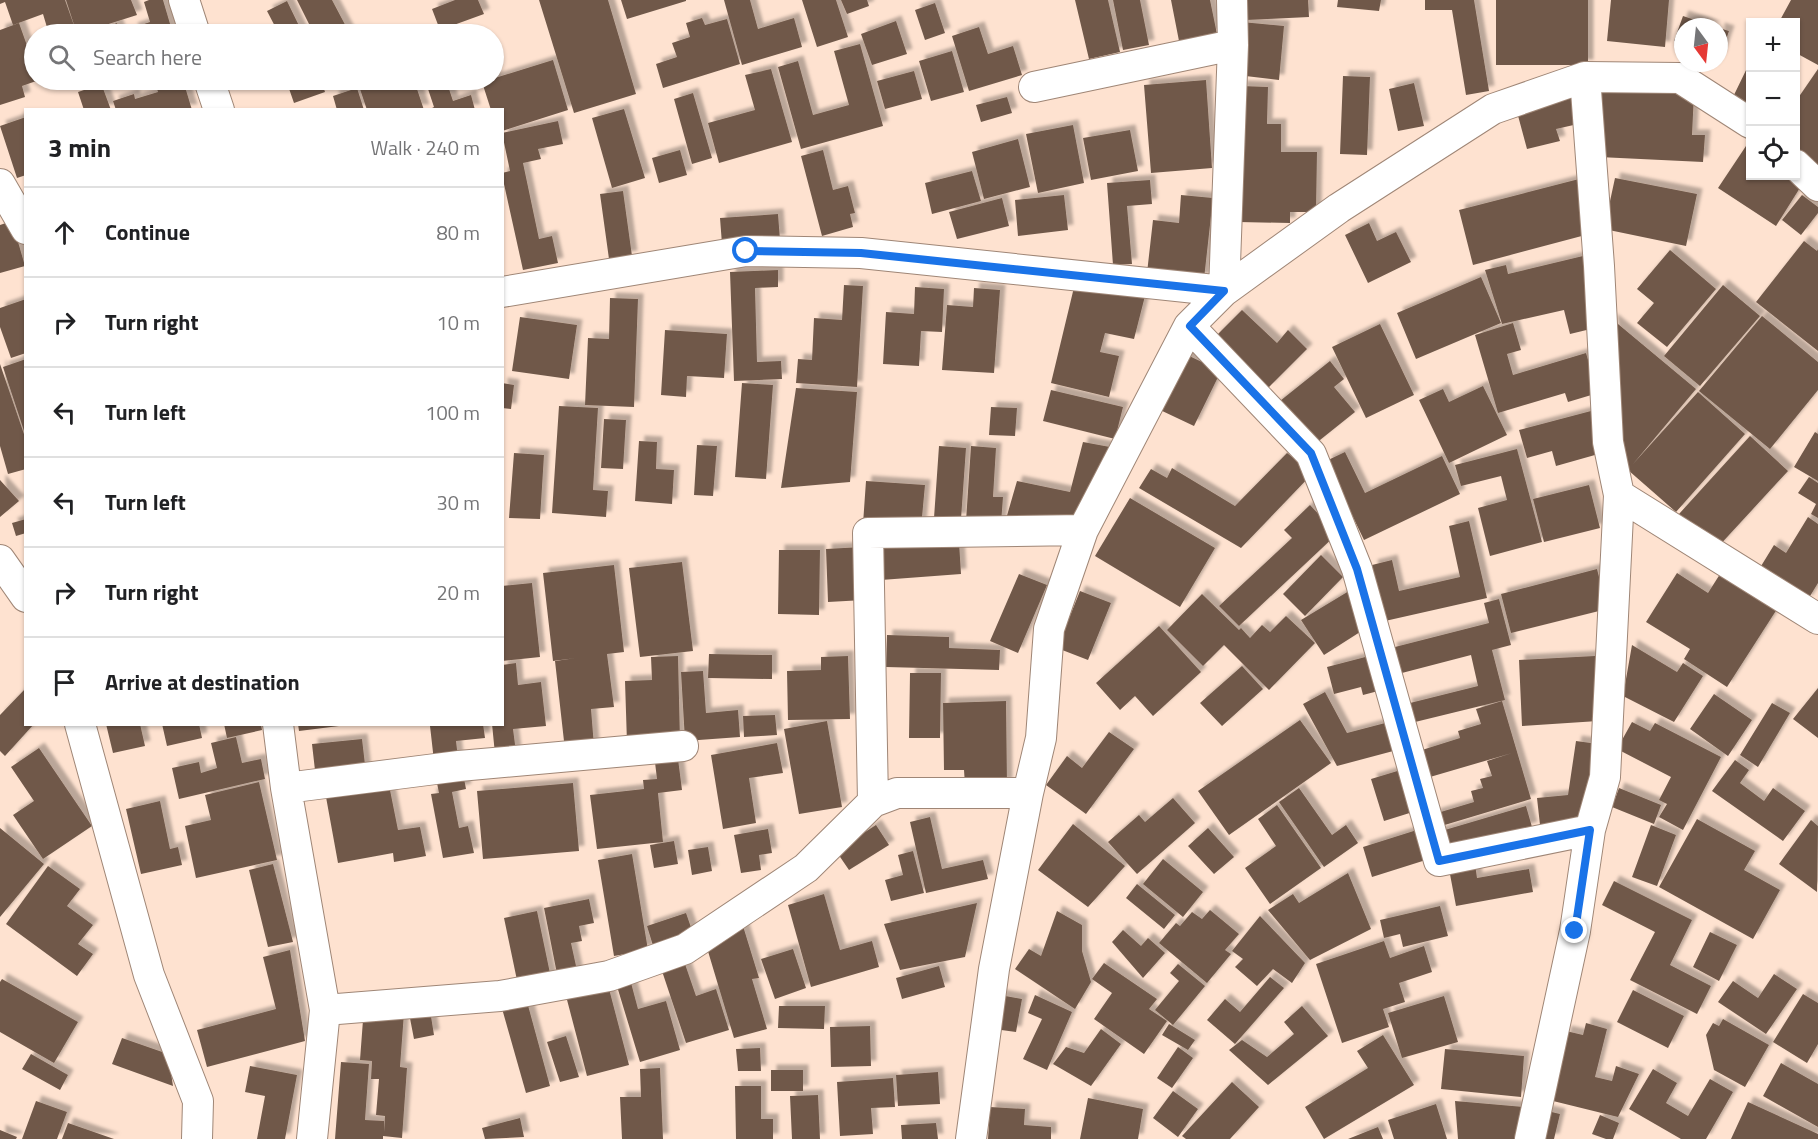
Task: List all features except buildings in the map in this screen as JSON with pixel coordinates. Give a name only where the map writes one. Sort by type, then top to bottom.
[{"type":"street","points":[[184,0],[192,24]]},
{"type":"street","points":[[1224,291],[1233,45],[1232,0]]},
{"type":"street","points":[[1034,87],[1233,45]]},
{"type":"street","points":[[1530,1139],[1573,941],[1590,830],[1605,777],[1619,495],[1608,442],[1599,266],[1585,77]]},
{"type":"street","points":[[971,1139],[994,969],[1041,738],[1049,629],[1083,530],[1190,326],[1224,291],[1339,208],[1493,109],[1585,77],[1680,78],[1746,120]]},
{"type":"street","points":[[212,90],[218,108]]},
{"type":"street","points":[[1800,169],[1818,186]]},
{"type":"street","points":[[0,184],[24,226]]},
{"type":"street","points":[[504,292],[746,251],[861,253],[1224,291]]},
{"type":"street","points":[[1190,326],[1311,453],[1357,569],[1439,861],[1590,830]]},
{"type":"street","points":[[1619,495],[1818,619]]},
{"type":"street","points":[[873,802],[868,533],[1083,530]]},
{"type":"street","points":[[0,560],[24,594]]},
{"type":"street","points":[[81,726],[149,975],[198,1101],[197,1139]]},
{"type":"street","points":[[278,726],[286,788],[325,1010],[312,1139]]},
{"type":"street","points":[[286,788],[459,766],[683,746]]},
{"type":"street","points":[[325,1010],[500,996],[609,976],[685,949],[806,868],[873,802],[897,793],[1028,793]]},
{"type":"route","points":[[746,251],[861,253],[1224,291],[1190,326],[1311,453],[1357,569],[1439,861],[1590,830],[1575,931]]}]
